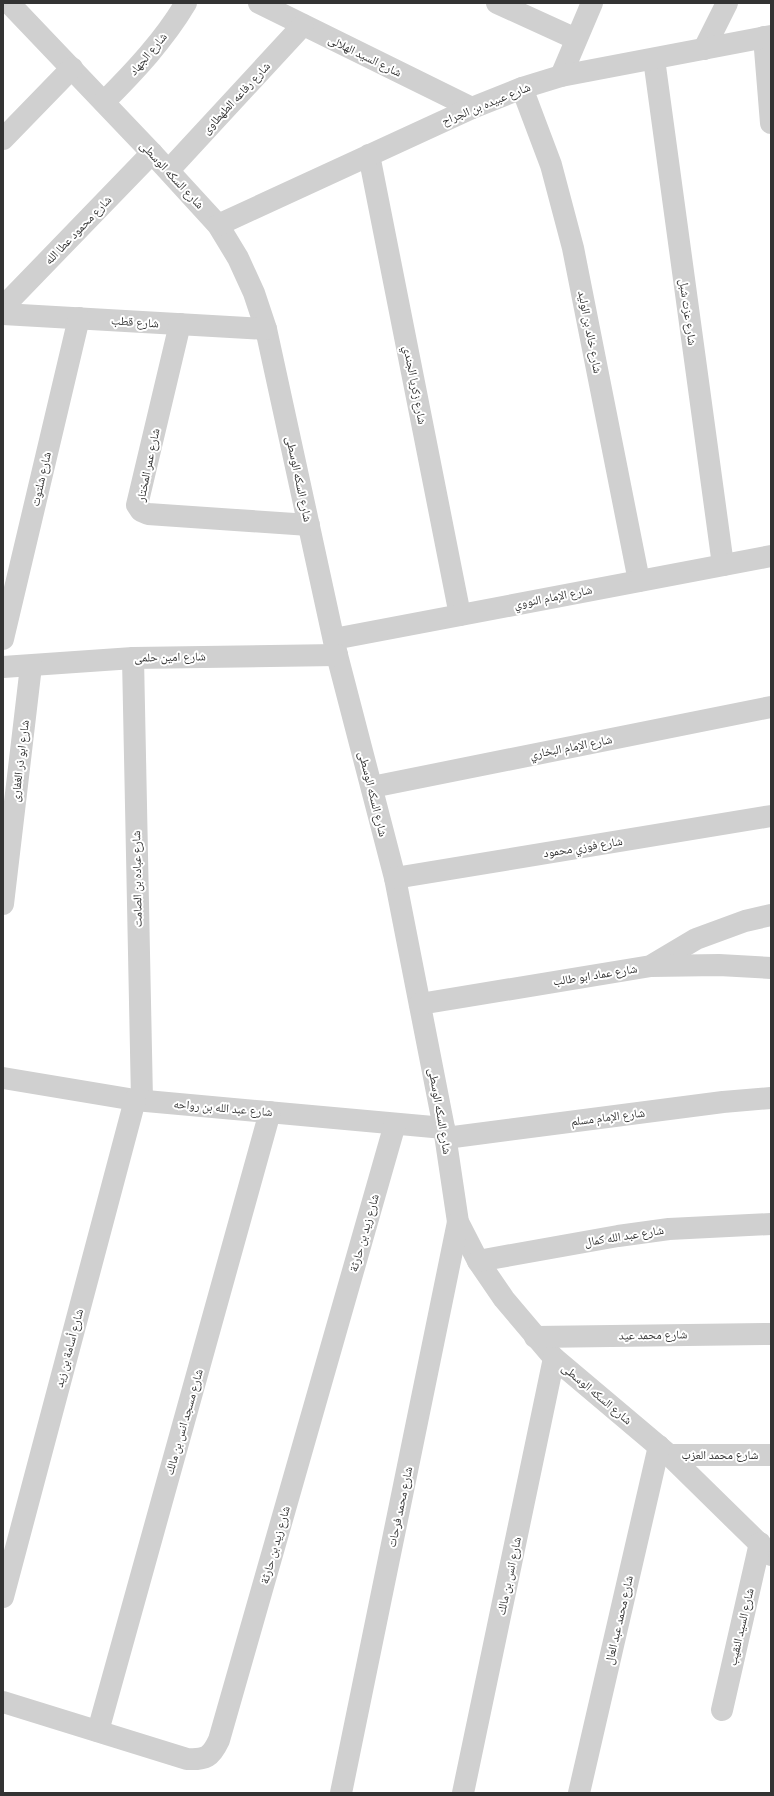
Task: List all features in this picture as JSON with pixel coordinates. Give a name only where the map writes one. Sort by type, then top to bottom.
[{"type":"street","name":"شارع الجهاد","points":[[104,102],[142,64],[175,21],[186,3]]},
{"type":"street","name":"شارع السيد الهلالى","points":[[259,3],[472,108]]},
{"type":"street","points":[[497,3],[576,39]]},
{"type":"street","points":[[561,76],[592,3]]},
{"type":"street","points":[[704,49],[727,3]]},
{"type":"street","name":"شارع السكه الوسطى","points":[[21,8],[72,68],[169,170],[218,225],[238,258],[251,286],[266,329],[336,647],[395,878],[445,1133],[458,1222],[478,1261],[504,1299],[554,1358],[664,1451],[766,1549]]},
{"type":"street","name":"شارع رفاعه الطهطاوى","points":[[169,170],[303,25]]},
{"type":"street","points":[[767,36],[771,123]]},
{"type":"street","name":"شارع عبيده بن الجراح","points":[[218,225],[472,108],[522,88],[561,76],[767,36]]},
{"type":"street","name":"شارع عزت شبل","points":[[654,59],[723,565]]},
{"type":"street","points":[[3,139],[72,68]]},
{"type":"street","name":"شارع خالد بن الوليد","points":[[522,88],[551,165],[573,248],[639,581]]},
{"type":"street","name":"شارع محمود عطا الله","points":[[3,307],[152,152]]},
{"type":"street","name":"شارع زكريا الجندي","points":[[369,155],[460,615]]},
{"type":"street","name":"شارع قطب","points":[[3,314],[266,329]]},
{"type":"street","name":"شارع شلتوت","points":[[3,639],[79,318]]},
{"type":"street","name":"شارع عمر المختار","points":[[180,324],[137,505],[141,511],[148,514],[309,525]]},
{"type":"street","name":"شارع الإمام النووي","points":[[336,647],[460,615],[771,556]]},
{"type":"street","name":"شارع امين حلمى","points":[[3,667],[336,647]]},
{"type":"street","name":"شارع عباده بن الصامت","points":[[133,658],[138,1100]]},
{"type":"street","name":"شارع ابو ذر الغفارى","points":[[3,904],[31,666]]},
{"type":"street","name":"شارع الإمام البخاري","points":[[372,787],[771,707]]},
{"type":"street","name":"شارع فوزي محمود","points":[[395,878],[771,816]]},
{"type":"street","points":[[651,966],[696,939],[746,921],[771,915]]},
{"type":"street","name":"شارع عماد ابو طالب","points":[[420,1004],[651,966],[719,965],[771,968]]},
{"type":"street","name":"شارع عبد الله بن رواحه","points":[[3,1078],[138,1100],[395,1124],[445,1133]]},
{"type":"street","name":"شارع الإمام مسلم","points":[[445,1133],[771,1098]]},
{"type":"street","name":"شارع أسامة بن زيد","points":[[3,1597],[138,1100]]},
{"type":"street","name":"شارع مسجد انس بن مالك","points":[[98,1731],[270,1112]]},
{"type":"street","name":"شارع زيد بن حارثة","points":[[3,1702],[187,1759],[201,1760],[213,1753],[219,1740],[395,1124]]},
{"type":"street","name":"شارع محمد فرحات","points":[[341,1793],[458,1222]]},
{"type":"street","name":"شارع عبد الله كمال","points":[[478,1261],[618,1236],[669,1229],[771,1224]]},
{"type":"street","name":"شارع محمد عيد","points":[[535,1337],[771,1334]]},
{"type":"street","name":"شارع انس بن مالك","points":[[463,1793],[554,1358]]},
{"type":"street","name":"شارع محمد العزب","points":[[664,1451],[771,1455]]},
{"type":"street","name":"شارع محمد عبد العال","points":[[579,1793],[664,1451]]},
{"type":"street","name":"شارع السيد النقيب","points":[[722,1710],[766,1549]]}]
